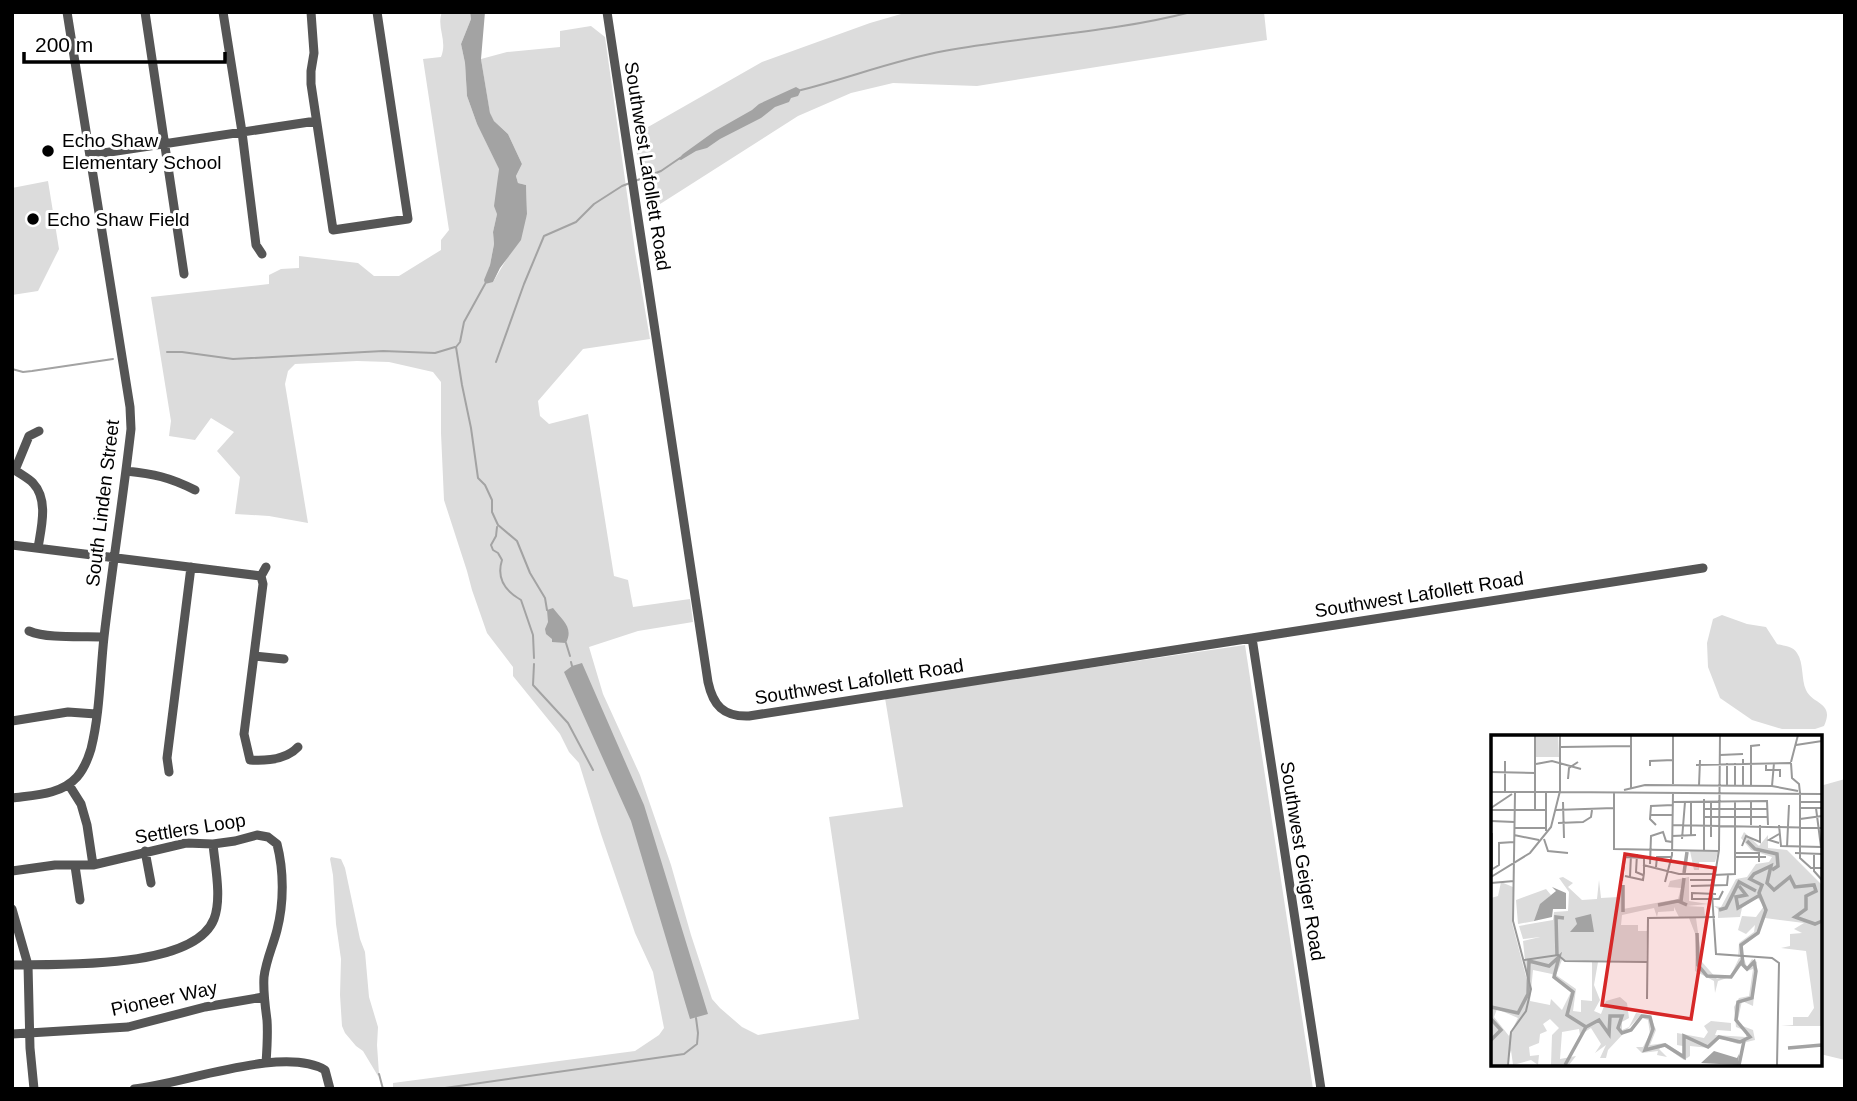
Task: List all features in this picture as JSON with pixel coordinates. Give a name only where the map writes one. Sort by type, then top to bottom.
[{"type":"street","name":"South Linden Street","points":[[67,12],[130,407],[131,429],[91,747],[85,766],[69,785]]},
{"type":"street","points":[[145,12],[184,274]]},
{"type":"street","points":[[223,12],[256,245],[262,254]]},
{"type":"street","points":[[311,12],[314,53],[311,84],[333,230],[408,219],[377,12]]},
{"type":"street","name":"Southwest Lafollett Road","points":[[607,12],[708,682],[713,699],[723,710],[749,716],[1703,568]]},
{"type":"street","points":[[90,155],[316,121]]},
{"type":"street","points":[[38,548],[43,508],[40,497],[33,483],[13,470],[29,436],[39,431]]},
{"type":"street","points":[[126,471],[173,479],[195,490]]},
{"type":"street","points":[[12,545],[191,567],[263,571],[244,734],[250,760],[291,755],[298,747]]},
{"type":"street","points":[[169,772],[167,758],[191,567]]},
{"type":"street","points":[[29,631],[40,636],[78,635],[104,638]]},
{"type":"street","name":"Southwest Geiger Road","points":[[1252,638],[1321,1089]]},
{"type":"street","points":[[254,656],[284,660]]},
{"type":"street","points":[[12,720],[68,712],[96,714]]},
{"type":"street","points":[[12,798],[50,793],[69,785],[81,804],[93,865]]},
{"type":"street","name":"Settlers Loop","points":[[12,871],[34,867],[93,865],[186,843],[213,844],[257,835],[268,837],[277,844],[280,858],[280,910],[277,930],[267,960],[263,997],[267,1022],[266,1063]]},
{"type":"street","points":[[12,965],[119,962],[194,942],[210,928],[218,902],[213,844]]},
{"type":"street","points":[[145,851],[151,883]]},
{"type":"street","points":[[75,866],[80,900]]},
{"type":"street","points":[[12,909],[28,965],[29,1032],[34,1089]]},
{"type":"street","name":"Pioneer Way","points":[[12,1034],[128,1027],[205,1007],[263,997]]},
{"type":"street","points":[[134,1089],[266,1063],[302,1063],[319,1067],[325,1070],[330,1089]]},
{"type":"shaded area","points":[[442,12],[470,12],[471,19],[461,44],[467,96],[477,124],[499,168],[494,244],[485,280],[493,282],[509,255],[527,214],[526,185],[518,183],[516,176],[522,164],[508,134],[490,114],[481,59],[507,52],[560,47],[560,31],[591,26],[605,37],[650,339],[583,349],[538,401],[540,416],[549,424],[588,414],[614,576],[628,580],[633,607],[690,599],[693,622],[638,631],[589,647],[603,694],[640,775],[712,999],[742,1027],[758,1035],[859,1019],[829,817],[903,807],[885,698],[1245,645],[1313,1089],[393,1089],[393,1083],[635,1051],[659,1035],[664,1028],[653,972],[635,933],[579,763],[569,752],[560,734],[513,676],[513,667],[487,633],[444,500],[441,382],[433,372],[389,362],[295,364],[288,371],[285,384],[308,523],[269,516],[235,514],[240,477],[217,451],[234,432],[211,418],[195,440],[169,436],[171,421],[151,297],[269,284],[269,275],[281,269],[299,268],[299,256],[358,263],[374,276],[399,276],[441,250],[441,240],[449,230],[423,59],[441,57]]},
{"type":"shaded area","points":[[470,12],[485,12],[481,59],[490,113],[494,121],[508,134],[522,164],[516,176],[518,183],[526,185],[527,214],[521,240],[493,282],[485,284],[494,244],[493,232],[497,214],[494,206],[499,169],[467,96],[461,44],[471,19]]},
{"type":"shaded area","points":[[908,12],[1264,12],[1267,40],[977,86],[893,83],[851,93],[798,116],[646,213],[634,135],[762,62]]},
{"type":"shaded area","points":[[796,87],[801,90],[798,96],[791,98],[789,102],[775,107],[761,118],[707,148],[678,159],[715,131],[759,104]]},
{"type":"shaded area","name":"Echo Shaw Field","points":[[48,181],[59,249],[38,291],[12,295],[12,188]]},
{"type":"shaded area","points":[[553,608],[568,628],[566,643],[552,642],[546,634],[547,610]]},
{"type":"shaded area","points":[[1722,615],[1747,624],[1766,627],[1777,644],[1795,651],[1801,661],[1806,690],[1827,712],[1824,726],[1815,729],[1782,729],[1752,720],[1720,698],[1708,667],[1707,643],[1713,619]]},
{"type":"shaded area","points":[[582,663],[644,805],[708,1014],[690,1019],[631,821],[564,672]]},
{"type":"shaded area","points":[[1845,779],[1845,1060],[1822,1054],[1822,785]]},
{"type":"shaded area","points":[[331,857],[341,859],[345,868],[365,952],[369,997],[378,1027],[378,1076],[363,1051],[345,1033],[342,1026],[341,959]]},
{"type":"waterway","points":[[801,90],[944,51],[1099,30],[1191,12]]},
{"type":"waterway","points":[[635,181],[661,171],[680,158]]},
{"type":"waterway","points":[[496,362],[544,236],[576,222],[594,204],[630,183]]},
{"type":"waterway","points":[[485,284],[464,322],[460,342],[456,347],[478,478],[485,485],[492,500],[492,512],[498,525],[517,541],[530,573],[545,598],[547,610]]},
{"type":"waterway","points":[[167,352],[233,359],[383,351],[435,353],[455,347]]},
{"type":"waterway","points":[[12,369],[23,372],[113,359]]},
{"type":"waterway","points":[[497,527],[491,545],[502,560],[500,573],[503,584],[521,600],[533,635],[534,658]]},
{"type":"waterway","points":[[566,643],[570,656]]},
{"type":"waterway","points":[[571,662],[572,666]]},
{"type":"waterway","points":[[534,664],[533,685],[568,723],[593,770]]},
{"type":"waterway","points":[[438,1089],[684,1054],[697,1044],[696,1018]]},
{"type":"waterway","points":[[379,1074],[383,1089]]},
{"type":"place","name":"Echo Shaw Elementary School","points":[[48,151]]},
{"type":"place","name":"Echo Shaw Field","points":[[33,219]]}]
